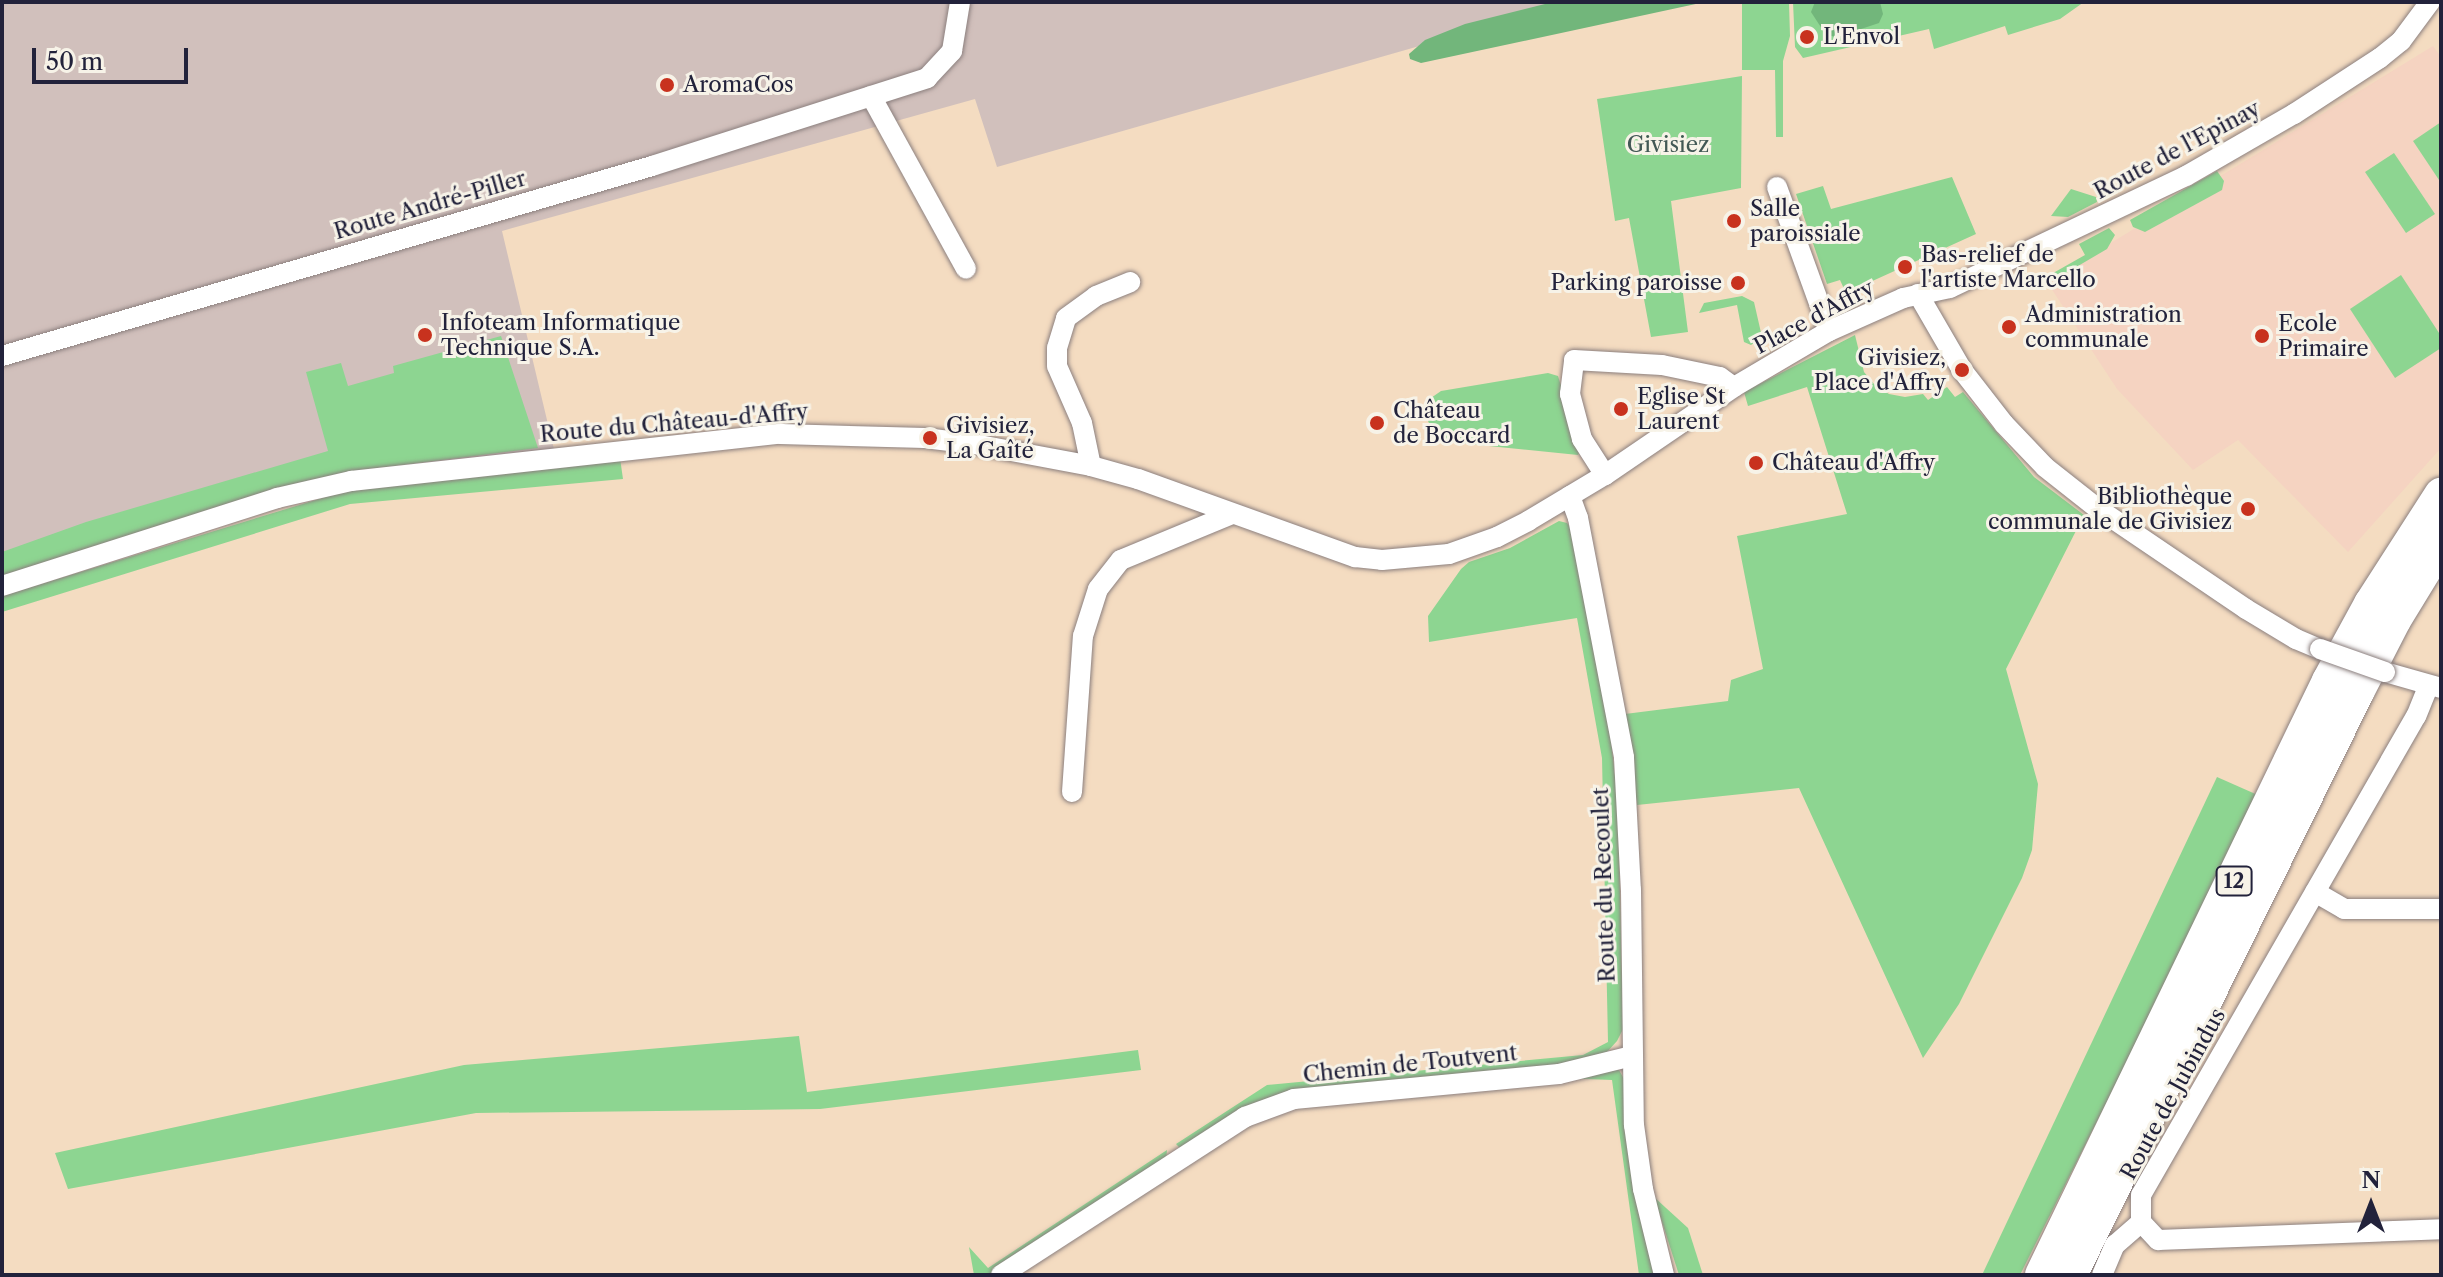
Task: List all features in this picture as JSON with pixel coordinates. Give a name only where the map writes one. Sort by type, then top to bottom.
[{"type":"highway","name":"12","points":[[2042,1275],[2329,681],[2371,604],[2441,495]]},
{"type":"highway","name":"12","points":[[2070,1275],[2350,705],[2394,620],[2441,543]]},
{"type":"street","name":"Route André-Piller","points":[[2,356],[652,166],[927,78],[952,51],[960,2]]},
{"type":"street","name":"Route de l'Epinay","points":[[1918,294],[1960,283],[2162,189],[2240,146],[2380,58],[2401,41],[2430,2]]},
{"type":"street","points":[[871,96],[966,269]]},
{"type":"street","points":[[1777,187],[1829,331]]},
{"type":"street","points":[[1091,466],[1082,423],[1057,366],[1057,348],[1066,318],[1096,296],[1130,282]]},
{"type":"street","points":[[1918,294],[1962,370],[2004,424],[2045,467],[2097,508],[2246,609],[2296,639],[2434,687]]},
{"type":"street","name":"Place d'Affry","points":[[1734,387],[1829,331],[1918,294]]},
{"type":"street","points":[[1605,475],[1582,439],[1570,394],[1574,360],[1662,365],[1720,377],[1734,387]]},
{"type":"street","name":"Route du Château-d'Affry","points":[[2,586],[277,498],[336,484],[579,453],[780,434],[930,438],[1091,466],[1138,479],[1328,550],[1382,560],[1449,554],[1497,537],[1570,496],[1734,387]]},
{"type":"street","name":"Route du Recoulet","points":[[1570,496],[1578,518],[1624,758],[1631,890],[1634,1125],[1643,1189],[1664,1275]]},
{"type":"street","points":[[1072,792],[1083,636],[1098,589],[1121,560],[1232,514]]},
{"type":"street","name":"Route de Jubindus","points":[[2141,1222],[2141,1195],[2434,687]]},
{"type":"street","points":[[2315,892],[2344,909],[2441,909]]},
{"type":"street","name":"Chemin de Toutvent","points":[[1001,1275],[1245,1117],[1294,1099],[1559,1074],[1632,1056]]},
{"type":"street","points":[[2102,1275],[2115,1245],[2141,1222],[2158,1240],[2441,1229]]},
{"type":"shaded area","points":[[2,2],[1573,2],[997,167],[975,99],[502,231],[557,462],[347,470],[2,588]]},
{"type":"shaded area","name":"Ecole Primaire","points":[[2433,46],[2441,57],[2441,448],[2348,552],[2238,440],[2193,470],[2117,389],[2047,282]]},
{"type":"green space","points":[[1553,2],[1705,2],[1421,63],[1410,59],[1409,54],[1425,40],[1465,24]]},
{"type":"green space","points":[[1742,2],[1789,2],[1790,36],[1783,61],[1783,137],[1776,137],[1775,70],[1742,70]]},
{"type":"green space","points":[[1793,2],[2084,2],[2060,19],[2008,35],[2005,26],[1934,49],[1929,29],[1803,58],[1795,47]]},
{"type":"green space","points":[[1815,2],[1880,2],[1883,14],[1879,23],[1837,37],[1826,35],[1811,12]]},
{"type":"green space","name":"Givisiez","points":[[1742,76],[1741,188],[1671,201],[1688,332],[1651,337],[1629,218],[1615,221],[1597,99]]},
{"type":"green space","points":[[2441,122],[2441,183],[2413,141]]},
{"type":"green space","points":[[2394,153],[2435,214],[2406,233],[2365,172]]},
{"type":"green space","points":[[2217,171],[2224,181],[2222,190],[2145,232],[2133,227],[2130,220]]},
{"type":"green space","points":[[1952,177],[1976,234],[1846,293],[1840,280],[1827,284],[1796,194],[1823,186],[1831,209]]},
{"type":"green space","points":[[2071,189],[2096,197],[2097,202],[2068,217],[2051,216]]},
{"type":"green space","points":[[2109,228],[2115,235],[2107,249],[2049,283],[2032,285],[2085,255],[2079,244]]},
{"type":"green space","points":[[2401,275],[2441,336],[2441,348],[2395,378],[2350,309]]},
{"type":"green space","points":[[1742,296],[1754,302],[1762,337],[1751,345],[1744,342],[1737,305],[1699,313],[1704,303]]},
{"type":"green space","points":[[1855,335],[1864,372],[1874,384],[1889,394],[1905,397],[1923,394],[1928,400],[1947,387],[1955,397],[1963,392],[2034,477],[2084,515],[2006,669],[2038,784],[2032,850],[2022,878],[1959,1004],[1923,1058],[1799,788],[1637,805],[1625,714],[1728,701],[1731,680],[1763,669],[1737,536],[1847,514],[1807,387],[1748,406],[1744,392]]},
{"type":"green space","points":[[501,336],[538,448],[347,472],[2,578],[2,552],[86,522],[328,451],[306,372],[341,363],[348,386],[394,373],[393,366]]},
{"type":"green space","points":[[1548,373],[1558,376],[1581,449],[1578,455],[1449,442],[1434,434],[1423,410],[1428,400],[1441,391]]},
{"type":"green space","points":[[620,458],[623,479],[350,504],[2,612],[2,596],[345,491]]},
{"type":"green space","points":[[1559,521],[1567,523],[1573,531],[1610,731],[1618,803],[1623,1029],[1617,1041],[1607,1052],[1582,1064],[1294,1094],[1182,1150],[1176,1144],[1267,1085],[1583,1055],[1608,1042],[1602,758],[1577,618],[1429,642],[1428,616],[1461,569],[1469,562],[1510,548]]},
{"type":"green space","points":[[2217,777],[2260,796],[2020,1275],[1982,1275]]},
{"type":"green space","points":[[799,1036],[807,1092],[1138,1050],[1141,1070],[820,1109],[476,1113],[68,1189],[55,1153],[464,1065]]},
{"type":"green space","points":[[1619,1070],[1624,1079],[1656,1275],[1639,1275],[1612,1080],[1558,1078]]},
{"type":"green space","points":[[1167,1150],[1166,1161],[994,1275],[974,1275],[969,1247],[988,1268]]},
{"type":"green space","points":[[1654,1197],[1688,1228],[1703,1275],[1679,1275]]},
{"type":"place","name":"L'Envol","points":[[1807,37]]},
{"type":"place","name":"AromaCos","points":[[667,85]]},
{"type":"place","name":"Salle paroissiale","points":[[1734,221]]},
{"type":"place","name":"Bas-relief de l'artiste Marcello","points":[[1905,267]]},
{"type":"place","name":"Parking paroisse","points":[[1738,283]]},
{"type":"place","name":"Administration communale","points":[[2009,327]]},
{"type":"place","name":"Infoteam Informatique Technique S.A.","points":[[425,335]]},
{"type":"place","name":"Ecole Primaire","points":[[2262,336]]},
{"type":"place","name":"Givisiez, Place d'Affry","points":[[1962,370]]},
{"type":"place","name":"Eglise St Laurent","points":[[1621,409]]},
{"type":"place","name":"Château de Boccard","points":[[1377,423]]},
{"type":"place","name":"Givisiez, La Gaîté","points":[[930,438]]},
{"type":"place","name":"Château d'Affry","points":[[1756,463]]},
{"type":"place","name":"Bibliothèque communale de Givisiez","points":[[2248,509]]}]
